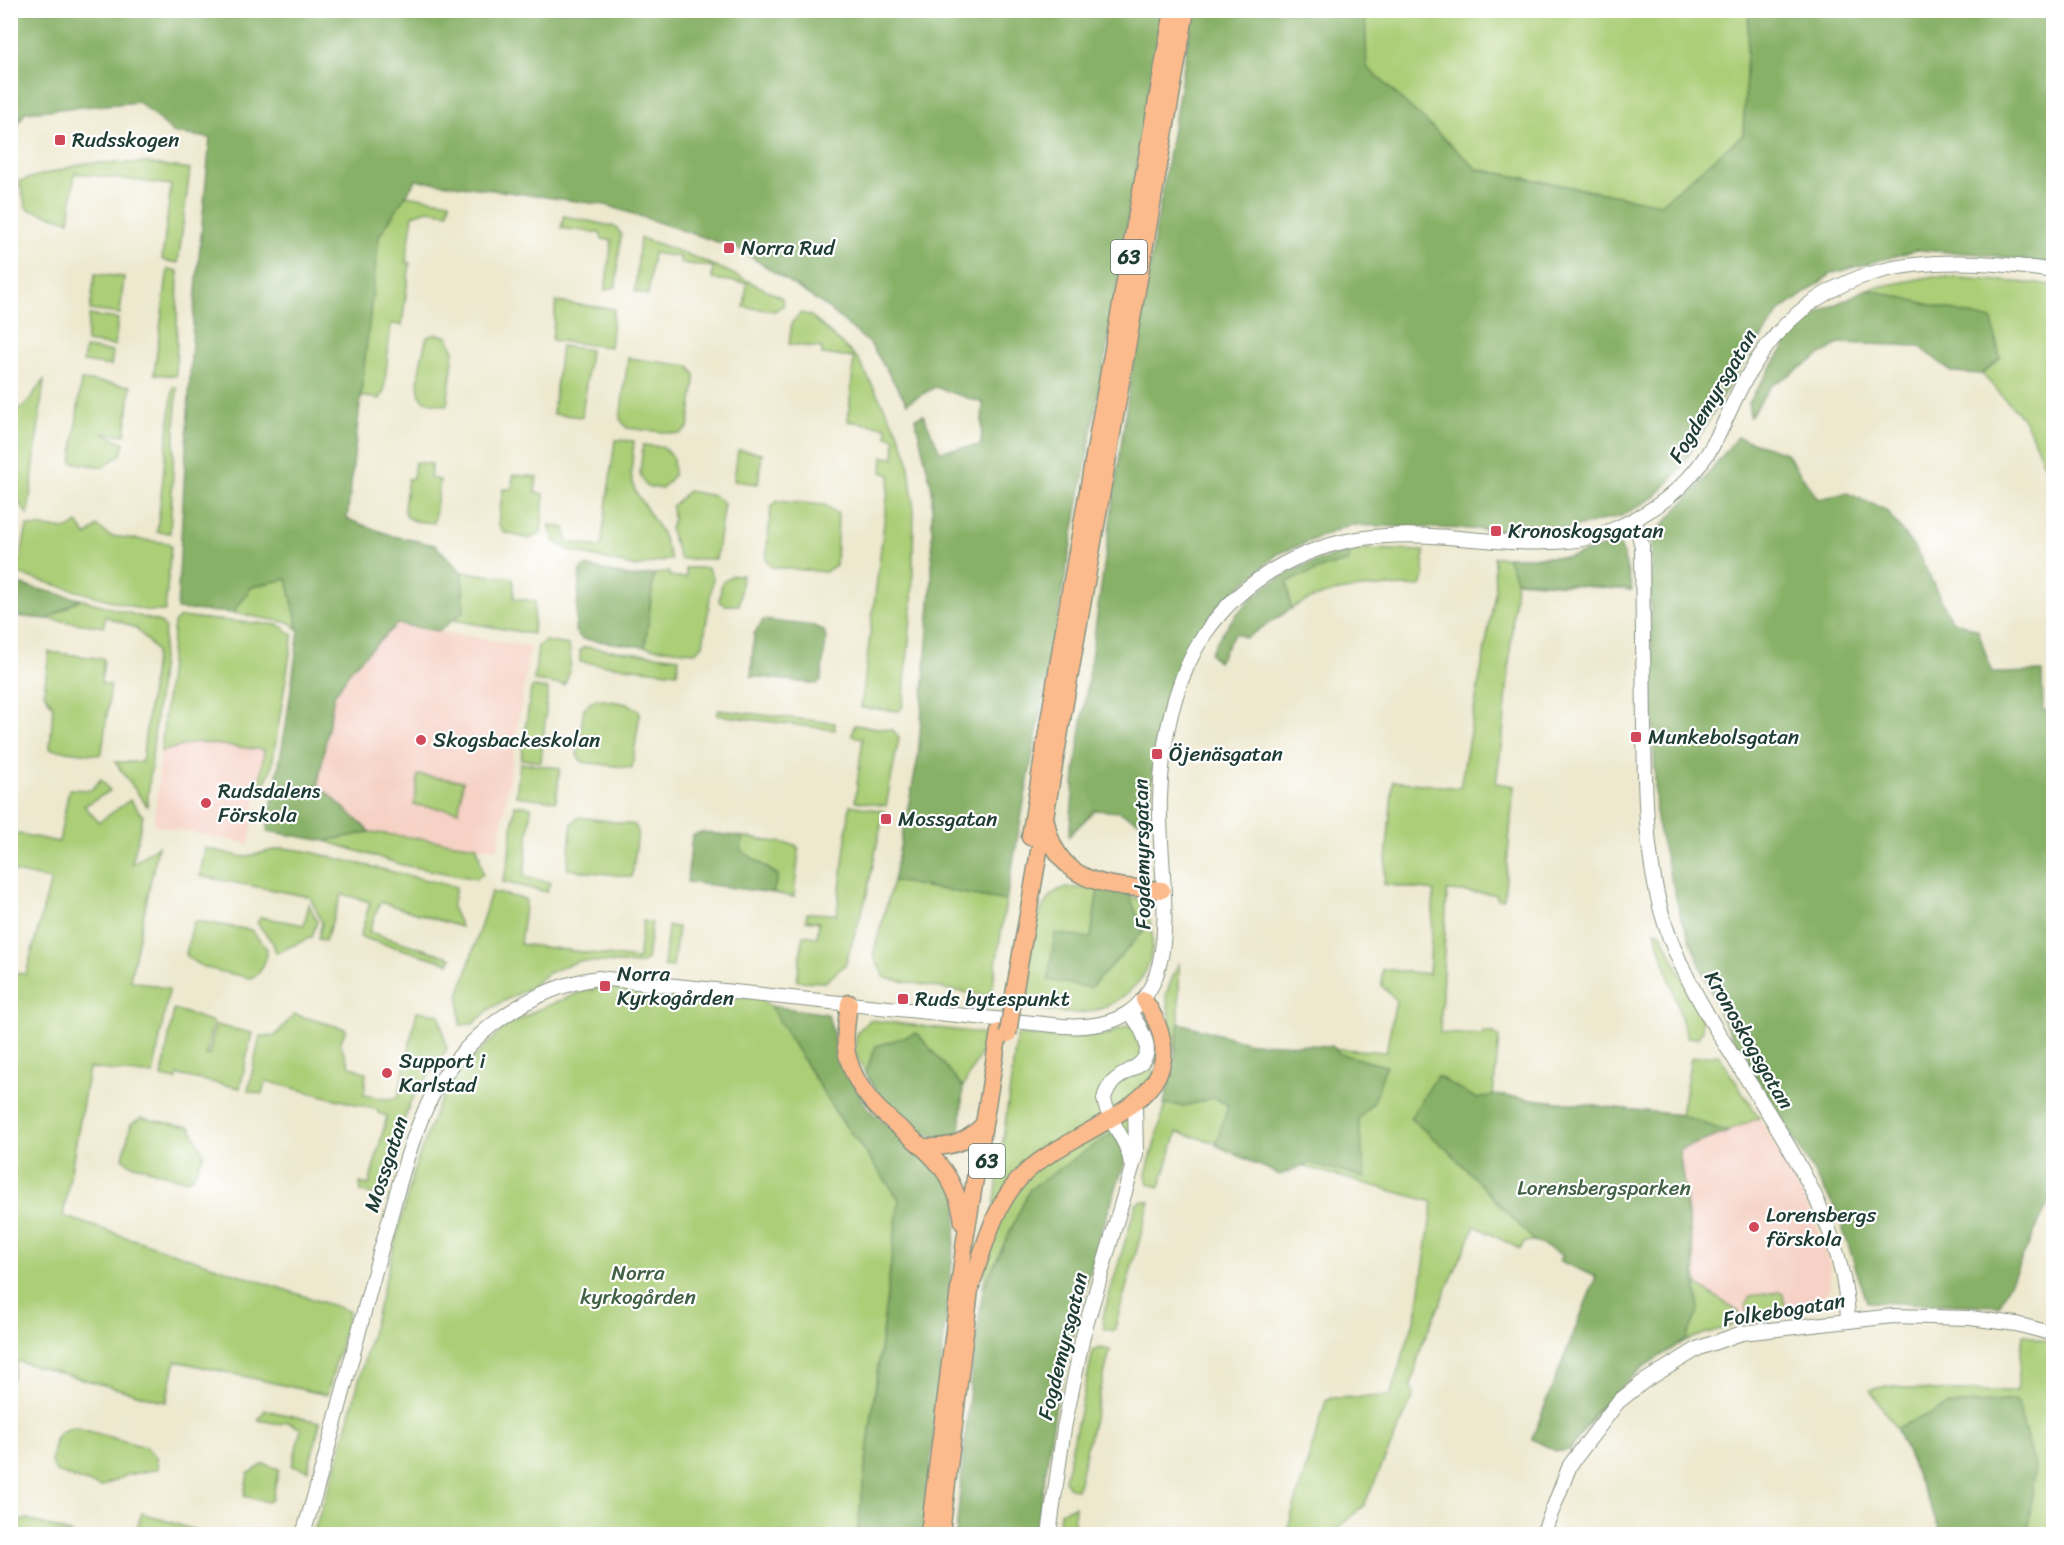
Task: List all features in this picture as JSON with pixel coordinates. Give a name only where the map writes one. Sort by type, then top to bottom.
[{"type":"main road","name":"63","points":[[941,1534],[970,1288],[1041,760],[1173,10]]},
{"type":"main road","name":"63","points":[[1008,999],[1045,814],[1186,10]]},
{"type":"main road","points":[[1045,814],[1056,851],[1070,869],[1086,879],[1112,885],[1162,890]]},
{"type":"main road","points":[[970,1288],[999,1210],[1021,1177],[1058,1148],[1135,1104],[1152,1087],[1163,1056],[1160,1028],[1144,1000]]},
{"type":"main road","points":[[849,1003],[845,1046],[854,1073],[861,1087],[891,1122],[926,1148],[951,1178],[959,1199],[965,1240]]},
{"type":"main road","name":"63","points":[[929,1534],[965,1240],[984,1124],[1003,1033]]},
{"type":"main road","points":[[926,1148],[956,1145],[974,1135],[984,1124]]},
{"type":"street","name":"Fogdemyrsgatan","points":[[1144,1000],[1158,974],[1164,954],[1160,796],[1166,734],[1175,695],[1204,636],[1247,587],[1278,565],[1317,549],[1357,539],[1387,535],[1555,543],[1599,536],[1635,521],[1660,505],[1682,486],[1709,452],[1745,380],[1774,335],[1814,297],[1869,273],[1912,265],[1946,262],[2054,271]]},
{"type":"street","name":"Kronoskogsgatan","points":[[1635,521],[1642,546],[1645,792],[1654,879],[1662,914],[1672,945],[1703,1011],[1725,1041],[1816,1197],[1837,1251],[1847,1300],[1848,1320]]},
{"type":"street","name":"Mossgatan","points":[[303,1534],[360,1323],[416,1130],[433,1093],[464,1051],[485,1031],[531,1000],[576,981],[598,978],[1083,1027],[1108,1022],[1130,1012],[1144,1000]]},
{"type":"street","name":"Fogdemyrsgatan","points":[[1130,1012],[1146,1037],[1145,1053],[1137,1068],[1114,1081],[1105,1094],[1104,1104],[1126,1142],[1132,1172]]},
{"type":"street","name":"Fogdemyrsgatan","points":[[1049,1534],[1064,1428],[1083,1336],[1132,1172],[1137,1144],[1133,1118],[1135,1104]]},
{"type":"street","name":"Folkebogatan","points":[[1543,1534],[1570,1465],[1618,1402],[1643,1382],[1699,1348],[1742,1333],[1848,1320],[1913,1316],[1970,1318],[2016,1324],[2054,1334]]},
{"type":"shaded area","name":"Skogsbackeskolan","points":[[397,624],[530,647],[498,849],[370,832],[318,784],[334,696],[352,668]]},
{"type":"shaded area","name":"Rudsdalens Förskola","points":[[196,742],[264,750],[249,844],[154,825],[161,752]]},
{"type":"shaded area","name":"Lorensbergs förskola","points":[[1759,1118],[1783,1158],[1815,1222],[1829,1261],[1831,1287],[1812,1307],[1731,1326],[1686,1340],[1698,1285],[1679,1150]]},
{"type":"green space","points":[[11,11],[1162,11],[1109,336],[1006,901],[893,881],[918,758],[932,578],[932,489],[915,418],[923,415],[940,451],[981,445],[983,403],[935,387],[907,403],[871,345],[827,307],[739,249],[606,205],[416,180],[379,236],[347,519],[393,536],[435,545],[462,572],[464,611],[439,631],[397,624],[352,668],[334,696],[318,784],[370,832],[325,841],[267,831],[286,726],[299,631],[287,579],[252,587],[233,613],[177,609],[193,323],[210,138],[174,133],[139,102],[25,112],[11,135]]},
{"type":"green space","points":[[1193,11],[1365,11],[1367,67],[1477,169],[1660,204],[1743,135],[1749,11],[2053,11],[2053,264],[1981,254],[1917,250],[1833,273],[1780,311],[1733,378],[1681,468],[1655,497],[1621,516],[1555,532],[1349,525],[1278,554],[1220,603],[1179,660],[1156,736],[1151,810],[1142,823],[1119,812],[1095,810],[1069,836],[1076,764],[1131,375]]},
{"type":"green space","points":[[1365,11],[1749,11],[1743,135],[1660,204],[1477,169],[1366,67]]},
{"type":"green space","points":[[86,163],[146,163],[190,169],[178,263],[162,260],[171,185],[75,173],[69,221],[27,209],[19,181]]},
{"type":"green space","points":[[406,195],[450,202],[448,213],[428,210],[413,215],[406,262],[410,263],[402,325],[391,324],[384,391],[380,399],[360,396],[379,236]]},
{"type":"green space","points":[[564,216],[616,227],[621,234],[616,287],[605,290],[612,240],[602,239],[600,233],[561,228]]},
{"type":"green space","points":[[640,238],[677,250],[730,272],[782,298],[784,305],[775,311],[744,307],[747,283],[712,279],[713,267],[680,263],[680,257],[653,253],[648,296],[635,291]]},
{"type":"green space","points":[[168,269],[178,271],[176,376],[154,374]]},
{"type":"green space","points":[[95,274],[124,277],[120,314],[90,310]]},
{"type":"green space","points":[[1934,276],[2053,285],[2053,485],[2026,422],[1982,374],[2000,358],[1991,320],[1867,289]]},
{"type":"green space","points":[[1867,289],[1992,320],[2000,358],[1982,374],[1952,372],[1919,346],[1840,343],[1771,386],[1750,417],[1748,403],[1787,343],[1820,312]]},
{"type":"green space","points":[[556,302],[614,309],[610,347],[552,340]]},
{"type":"green space","points":[[801,313],[811,316],[858,359],[899,434],[908,458],[914,510],[912,607],[903,706],[899,711],[861,708],[890,475],[882,472],[883,457],[894,458],[895,438],[887,436],[887,427],[848,421],[854,358],[822,354],[822,348],[789,344],[792,322]]},
{"type":"green space","points":[[89,315],[118,319],[115,346],[86,342]]},
{"type":"green space","points":[[437,334],[448,337],[454,351],[447,405],[424,400],[418,389],[419,371],[427,337]]},
{"type":"green space","points":[[561,346],[590,350],[582,417],[553,414]]},
{"type":"green space","points":[[85,348],[113,352],[111,366],[83,362]]},
{"type":"green space","points":[[628,358],[689,366],[695,375],[695,382],[688,428],[680,434],[627,428],[620,419]]},
{"type":"green space","points":[[44,380],[28,515],[20,504],[13,484],[17,445],[11,413],[12,410],[24,407]]},
{"type":"green space","points":[[81,380],[131,386],[125,435],[103,433],[124,443],[121,454],[103,467],[72,462]]},
{"type":"green space","points":[[173,387],[177,388],[170,533],[157,532]]},
{"type":"green space","points":[[1737,437],[1786,453],[1818,499],[1847,493],[1886,510],[1918,553],[1951,620],[1978,630],[1992,673],[2042,672],[2043,711],[2053,710],[2053,1194],[1999,1306],[1867,1302],[1837,1211],[1723,1022],[1681,917],[1656,820],[1650,591],[1652,536],[1699,486]]},
{"type":"green space","points":[[615,440],[634,441],[631,474],[635,491],[662,533],[671,559],[636,567],[571,551],[554,541],[549,525],[565,528],[567,542],[601,547]]},
{"type":"green space","points":[[643,445],[662,447],[673,457],[674,475],[662,489],[646,486],[640,474]]},
{"type":"green space","points":[[738,450],[762,453],[758,484],[734,481]]},
{"type":"green space","points":[[415,462],[432,464],[430,478],[440,480],[434,523],[415,521],[407,517],[404,509],[408,479],[413,478]]},
{"type":"green space","points":[[513,475],[537,477],[535,492],[544,494],[541,533],[529,539],[503,532],[498,523],[503,489],[512,489]]},
{"type":"green space","points":[[688,491],[714,496],[724,503],[716,559],[680,559],[670,530],[673,519],[672,506]]},
{"type":"green space","points":[[777,501],[825,505],[838,514],[836,565],[825,572],[771,567],[766,559],[771,507]]},
{"type":"green space","points":[[77,523],[87,536],[97,526],[110,536],[168,543],[171,546],[165,611],[148,611],[17,574],[27,526],[68,529]]},
{"type":"green space","name":"Lorensbergsparken","points":[[1607,546],[1620,546],[1632,590],[1516,581],[1504,726],[1496,783],[1514,786],[1504,899],[1498,899],[1495,894],[1447,891],[1440,1033],[1482,1035],[1483,1032],[1494,1033],[1499,1038],[1493,1095],[1681,1115],[1691,1058],[1718,1054],[1759,1118],[1679,1150],[1698,1285],[1739,1312],[1731,1326],[1687,1340],[1652,1360],[1621,1387],[1593,1417],[1570,1450],[1556,1451],[1532,1439],[1596,1277],[1560,1261],[1563,1255],[1534,1241],[1525,1242],[1520,1249],[1475,1226],[1422,1344],[1411,1386],[1414,1395],[1364,1505],[1331,1534],[1286,1534],[1326,1401],[1331,1398],[1390,1396],[1417,1311],[1433,1202],[1177,1132],[1160,1187],[1148,1184],[1146,1174],[1163,1114],[1175,1053],[1166,994],[1179,962],[1179,1023],[1250,1043],[1386,1052],[1396,1000],[1382,986],[1382,969],[1429,974],[1434,891],[1384,884],[1393,781],[1460,788],[1495,593],[1494,557],[1569,557]]},
{"type":"green space","points":[[1607,546],[1620,546],[1632,590],[1516,580],[1507,557],[1569,557]]},
{"type":"green space","points":[[1367,549],[1424,551],[1424,577],[1421,586],[1371,587],[1337,592],[1305,601],[1291,609],[1287,582],[1328,566],[1349,562],[1349,552]]},
{"type":"green space","points":[[1349,552],[1349,562],[1328,566],[1287,582],[1291,609],[1246,638],[1235,633],[1218,662],[1210,653],[1236,615],[1267,586],[1304,566]]},
{"type":"green space","points":[[585,566],[633,577],[654,574],[645,647],[582,639],[575,631],[580,570]]},
{"type":"green space","points":[[686,568],[708,568],[713,578],[703,645],[695,652],[645,647],[654,574],[669,572],[670,576],[686,578]]},
{"type":"green space","points":[[462,572],[513,578],[514,599],[535,601],[533,634],[453,620],[464,611]]},
{"type":"green space","points":[[732,575],[742,575],[739,605],[725,605],[719,601],[722,583]]},
{"type":"green space","points":[[287,578],[299,631],[291,623],[233,613],[252,587]]},
{"type":"green space","points":[[10,584],[80,599],[48,619],[12,616]]},
{"type":"green space","points":[[80,599],[160,622],[165,628],[147,806],[115,762],[142,762],[156,651],[136,628],[105,616],[104,627],[48,619]]},
{"type":"green space","points":[[180,617],[280,625],[293,635],[271,771],[264,783],[260,781],[264,750],[196,742],[161,752],[174,623]]},
{"type":"green space","points":[[763,620],[815,626],[824,631],[826,639],[821,680],[817,684],[751,676],[754,634]]},
{"type":"green space","points":[[545,641],[568,645],[570,649],[570,665],[564,685],[534,681],[538,646]]},
{"type":"green space","points":[[585,647],[679,658],[677,673],[580,662],[580,650]]},
{"type":"green space","points":[[49,652],[104,659],[101,683],[111,685],[102,752],[99,755],[50,749],[53,706],[44,693]]},
{"type":"green space","points":[[534,687],[548,689],[541,762],[521,759],[531,689]]},
{"type":"green space","points":[[596,699],[629,704],[640,712],[632,768],[582,762],[577,755],[584,708]]},
{"type":"green space","points":[[719,710],[835,723],[835,730],[717,715]]},
{"type":"green space","points":[[854,725],[893,730],[899,738],[886,806],[855,801],[863,738],[852,736]]},
{"type":"green space","points":[[520,763],[560,768],[556,801],[516,796]]},
{"type":"green space","points":[[418,775],[463,781],[459,811],[414,805]]},
{"type":"green space","points":[[101,779],[110,791],[84,806],[99,822],[130,800],[143,816],[132,864],[158,846],[130,980],[169,989],[153,1075],[89,1068],[63,1216],[349,1311],[327,1395],[176,1361],[166,1402],[17,1361],[11,1383],[11,973],[26,974],[51,880],[11,871],[14,833],[59,842],[69,789],[91,790]]},
{"type":"green space","points":[[515,805],[531,807],[524,877],[550,882],[547,892],[503,882],[508,863]]},
{"type":"green space","points":[[850,805],[884,811],[866,898],[845,965],[825,982],[797,981],[803,935],[817,937],[819,922],[806,920],[807,913],[837,914]]},
{"type":"green space","points":[[579,817],[635,825],[638,832],[632,877],[567,869],[572,823]]},
{"type":"green space","points":[[370,832],[477,846],[483,874],[476,879],[403,865],[325,841]]},
{"type":"green space","points":[[701,832],[743,837],[741,850],[778,876],[773,893],[687,882],[692,836]]},
{"type":"green space","points":[[743,837],[796,845],[799,850],[794,897],[773,893],[778,875],[741,850]]},
{"type":"green space","points":[[205,848],[243,857],[283,848],[306,851],[456,887],[452,907],[461,927],[380,902],[369,932],[452,958],[449,963],[360,937],[370,902],[342,894],[325,941],[318,939],[322,923],[310,897],[200,876]]},
{"type":"green space","points":[[893,881],[1006,901],[991,997],[885,978],[873,955]]},
{"type":"green space","points":[[1098,888],[1091,938],[1103,975],[1144,931],[1128,893],[1143,907],[1151,927],[1152,949],[1146,970],[1131,989],[1118,1000],[1103,1008],[1069,1013],[1023,1006],[1032,941],[1042,908],[1050,896],[1061,889]]},
{"type":"green space","points":[[1098,888],[1128,893],[1144,931],[1090,988],[1048,980],[1055,933],[1091,938]]},
{"type":"green space","points":[[491,892],[526,899],[520,944],[638,959],[643,921],[652,923],[647,960],[641,964],[578,961],[548,973],[529,988],[491,1008],[473,1024],[460,1025],[459,996]]},
{"type":"green space","points":[[309,904],[317,921],[312,937],[276,953],[273,943],[257,923],[261,917],[304,925]]},
{"type":"green space","points":[[197,921],[251,930],[267,949],[264,963],[258,974],[250,978],[206,968],[191,960],[186,954],[193,923]]},
{"type":"green space","points":[[668,926],[678,927],[673,967],[664,966]]},
{"type":"green space","points":[[1655,931],[1661,933],[1702,1019],[1702,1032],[1697,1038],[1687,1037]]},
{"type":"green space","name":"Norra kyrkogården","points":[[645,986],[760,998],[770,1006],[835,1111],[899,1199],[857,1534],[313,1534],[338,1460],[415,1167],[437,1107],[459,1072],[504,1028],[537,1010],[586,990]]},
{"type":"green space","points":[[770,1006],[828,1014],[839,1058],[868,1109],[960,1186],[923,1534],[857,1534],[899,1199],[835,1111]]},
{"type":"green space","points":[[174,1009],[213,1022],[206,1055],[209,1055],[215,1025],[252,1033],[240,1088],[178,1075],[176,1080],[162,1077]]},
{"type":"green space","points":[[417,1011],[439,1014],[447,1049],[410,1102],[380,1196],[361,1192],[360,1183],[369,1185],[387,1116],[378,1113],[378,1110],[266,1081],[262,1094],[248,1091],[260,1036],[275,1036],[294,1014],[346,1029],[340,1044],[350,1066],[366,1073],[364,1095],[387,1099],[398,1097]]},
{"type":"green space","points":[[870,1020],[979,1033],[988,1039],[963,1087],[917,1033],[876,1046],[865,1073],[855,1052],[857,1032]]},
{"type":"green space","points":[[1179,1023],[1250,1043],[1332,1046],[1340,1054],[1386,1066],[1373,1103],[1358,1119],[1366,1178],[1309,1163],[1280,1175],[1216,1145],[1228,1105],[1213,1098],[1185,1106],[1164,1104]]},
{"type":"green space","points":[[1129,1025],[1138,1027],[1149,1034],[1154,1042],[1155,1058],[1145,1101],[1127,1155],[1030,1189],[983,1289],[1017,1035],[1071,1038],[1112,1034],[1109,1033]]},
{"type":"green space","points":[[917,1033],[963,1087],[960,1135],[944,1137],[929,1135],[916,1129],[892,1110],[865,1073],[876,1046]]},
{"type":"green space","points":[[1437,1076],[1477,1099],[1493,1095],[1681,1115],[1728,1132],[1679,1150],[1699,1309],[1686,1340],[1641,1368],[1594,1413],[1570,1450],[1556,1451],[1532,1439],[1596,1277],[1560,1261],[1563,1255],[1534,1241],[1449,1151],[1410,1118]]},
{"type":"green space","points":[[141,1118],[190,1127],[204,1154],[192,1178],[184,1180],[128,1163],[123,1158],[131,1124]]},
{"type":"green space","points":[[1112,1133],[1127,1155],[1098,1242],[1057,1399],[1036,1534],[956,1534],[971,1376],[983,1289],[1030,1189]]},
{"type":"green space","points":[[1142,1201],[1150,1202],[1114,1331],[1104,1329],[1103,1316],[1136,1204]]},
{"type":"green space","points":[[1779,1292],[1783,1294],[1786,1312],[1756,1314],[1749,1318],[1745,1305],[1750,1296]]},
{"type":"green space","points":[[2023,1334],[2053,1343],[2053,1534],[1942,1534],[1896,1428],[1870,1390],[1886,1386],[1935,1391],[2017,1391]]},
{"type":"green space","points":[[1099,1348],[1110,1350],[1077,1490],[1068,1487],[1065,1480],[1093,1351]]},
{"type":"green space","points":[[2016,1400],[2035,1466],[2028,1534],[1942,1534],[1896,1428],[1950,1405]]},
{"type":"green space","points":[[265,1410],[320,1422],[308,1470],[292,1466],[301,1429],[287,1421],[280,1424],[258,1420]]},
{"type":"green space","points":[[74,1427],[145,1447],[156,1457],[158,1469],[127,1475],[101,1487],[56,1472],[51,1462],[55,1440],[60,1432]]},
{"type":"green space","points":[[264,1464],[279,1469],[272,1500],[268,1502],[244,1496],[248,1474]]},
{"type":"green space","points":[[1075,1506],[1073,1534],[1058,1534],[1060,1512]]},
{"type":"green space","points":[[142,1513],[207,1534],[135,1534]]},
{"type":"green space","points":[[27,1519],[73,1534],[13,1534],[17,1522]]},
{"type":"place","name":"Rudsskogen","points":[[60,140]]},
{"type":"place","name":"Norra Rud","points":[[729,248]]},
{"type":"place","name":"Kronoskogsgatan","points":[[1496,531]]},
{"type":"place","name":"Munkebolsgatan","points":[[1636,737]]},
{"type":"place","name":"Skogsbackeskolan","points":[[421,740]]},
{"type":"place","name":"Öjenäsgatan","points":[[1157,754]]},
{"type":"place","name":"Rudsdalens Förskola","points":[[206,803]]},
{"type":"place","name":"Mossgatan","points":[[886,819]]},
{"type":"place","name":"Norra Kyrkogården","points":[[605,986]]},
{"type":"place","name":"Ruds bytespunkt","points":[[903,999]]},
{"type":"place","name":"Support i Karlstad","points":[[387,1073]]},
{"type":"place","name":"Lorensbergs förskola","points":[[1754,1227]]}]
